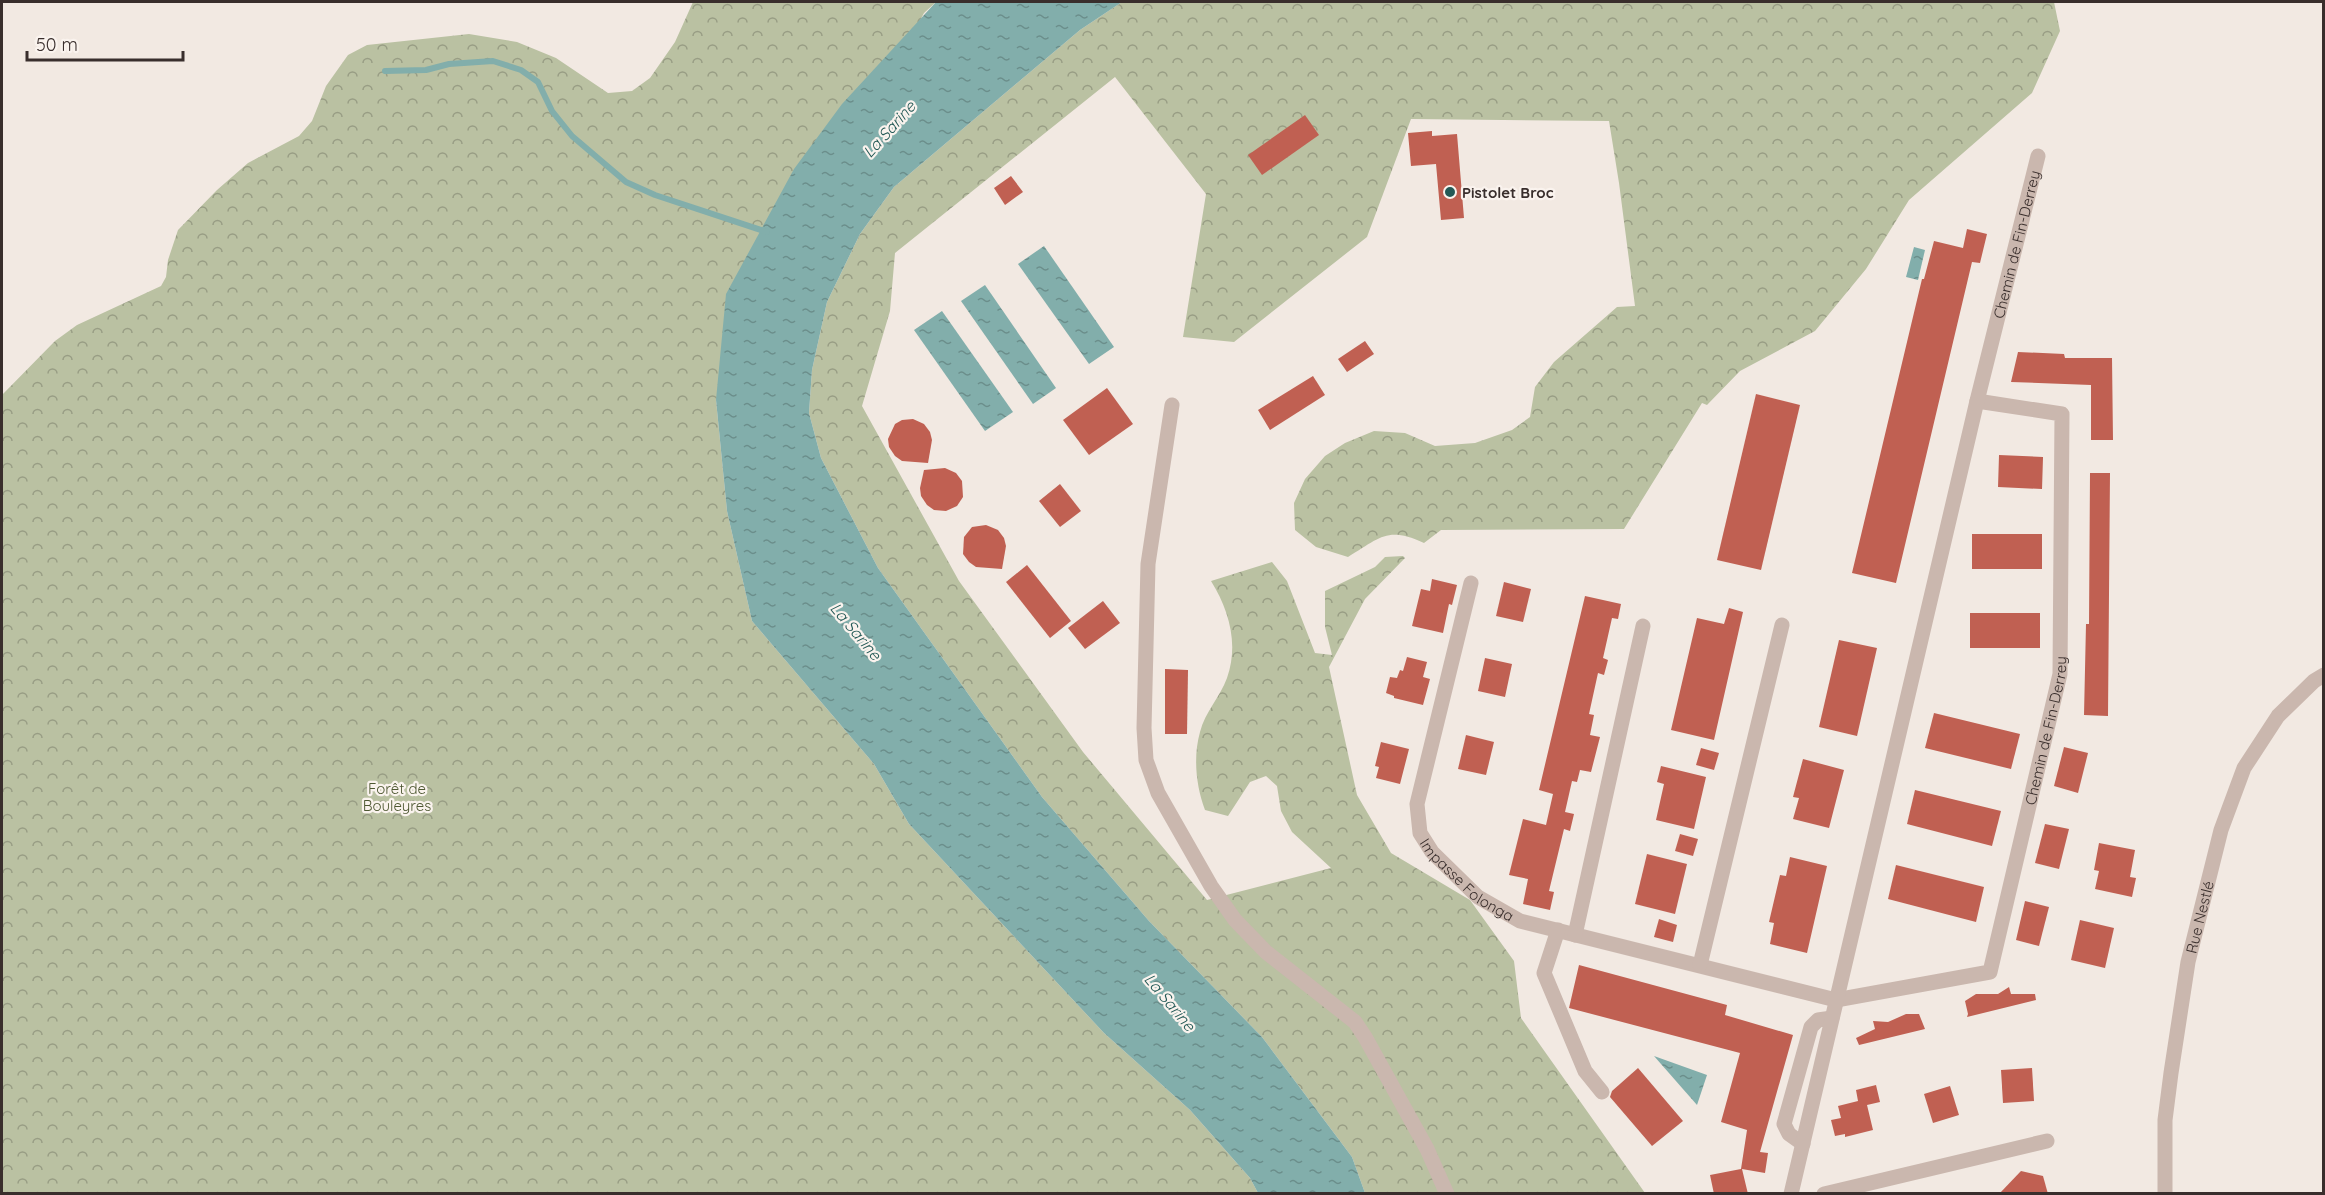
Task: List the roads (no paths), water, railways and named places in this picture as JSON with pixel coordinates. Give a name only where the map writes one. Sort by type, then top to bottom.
[{"type":"street","name":"Chemin de Fin-Derrey","points":[[1791,1194],[1977,401],[2038,156]]},
{"type":"street","name":"Chemin de Fin-Derrey","points":[[1836,1000],[1990,972],[2058,685],[2060,674],[2062,414],[1977,401]]},
{"type":"street","points":[[1172,405],[1148,564],[1144,747],[1150,774],[1197,863],[1235,920],[1266,952],[1341,1010],[1365,1036],[1427,1149],[1448,1194]]},
{"type":"street","name":"Impasse Folonga","points":[[1471,583],[1417,804],[1420,833],[1432,852],[1478,897],[1520,921],[1836,1000]]},
{"type":"street","points":[[1700,965],[1782,625]]},
{"type":"street","points":[[1575,935],[1643,626]]},
{"type":"street","name":"Rue Nestlé","points":[[2164,1194],[2165,1120],[2188,962],[2221,830],[2244,768],[2273,725],[2293,702],[2324,675]]},
{"type":"street","points":[[1558,930],[1544,973],[1585,1071],[1602,1092]]},
{"type":"street","points":[[1803,1144],[1789,1134],[1784,1124],[1811,1028],[1818,1020],[1832,1018]]},
{"type":"street","points":[[1824,1194],[2047,1141]]},
{"type":"water","name":"La Sarine","points":[[936,2],[1122,2],[1080,30],[894,187],[860,234],[827,302],[812,370],[809,413],[821,458],[878,568],[1042,797],[1149,921],[1262,1037],[1352,1157],[1365,1193],[1258,1193],[1250,1178],[1190,1110],[1104,1033],[909,824],[874,764],[752,621],[727,511],[716,400],[726,294],[794,169],[842,104]]},
{"type":"water","points":[[1044,246],[1114,347],[1089,364],[1018,264]]},
{"type":"water","points":[[1914,247],[1925,250],[1918,280],[1906,277]]},
{"type":"water","points":[[985,285],[1056,388],[1033,404],[961,301]]},
{"type":"water","points":[[942,311],[1013,412],[985,431],[914,330]]},
{"type":"water","points":[[1654,1056],[1707,1075],[1697,1105]]},
{"type":"waterway","points":[[385,71],[426,70],[449,64],[493,61],[521,70],[538,82],[552,111],[572,136],[626,182],[655,195],[767,232]]},
{"type":"place","name":"Pistolet Broc","points":[[1450,192]]},
{"type":"park label","name":"Forêt de Bouleyres","points":[[397,796]]}]
